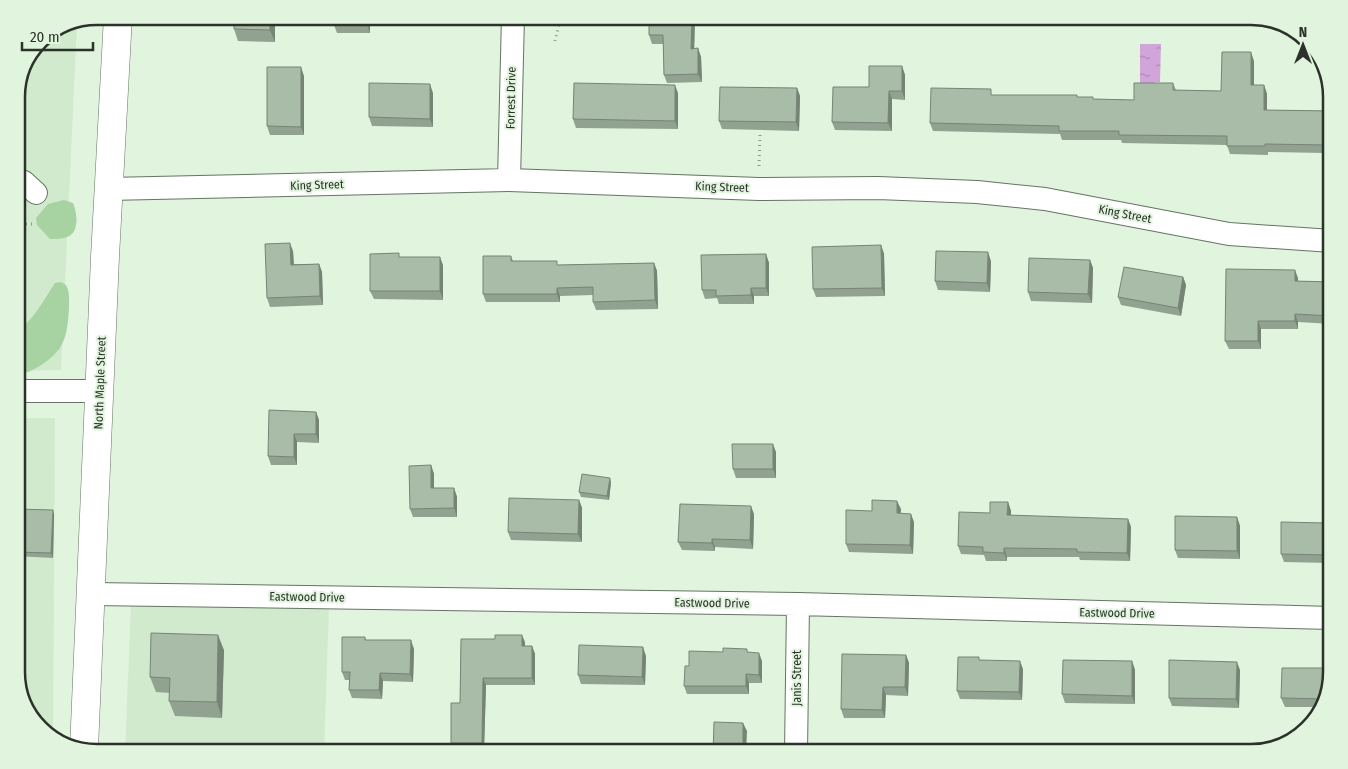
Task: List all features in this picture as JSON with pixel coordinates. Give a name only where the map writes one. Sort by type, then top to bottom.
[{"type":"main road","name":"North Maple Street","points":[[84,743],[108,189],[117,25]]},
{"type":"street","name":"Forrest Drive","points":[[509,180],[513,25]]},
{"type":"street","name":"King Street","points":[[108,189],[509,180],[759,189],[878,188],[977,192],[1045,199],[1229,234],[1323,240]]},
{"type":"street","points":[[25,183],[36,193]]},
{"type":"street","points":[[25,391],[100,391]]},
{"type":"street","name":"Eastwood Drive","points":[[92,594],[798,604],[1323,618]]},
{"type":"street","name":"Janis Street","points":[[796,744],[798,604]]},
{"type":"path","points":[[555,41],[558,25]]},
{"type":"path","points":[[759,189],[760,135]]},
{"type":"path","points":[[25,224],[33,224]]},
{"type":"shaded area","points":[[77,28],[61,370],[25,371],[25,92],[27,78],[32,65],[40,53],[49,43],[61,35]]},
{"type":"shaded area","points":[[25,418],[55,418],[53,729],[40,716],[30,700],[25,677]]},
{"type":"shaded area","points":[[131,604],[329,607],[324,744],[125,744]]},
{"type":"green space","points":[[64,200],[73,203],[76,212],[76,227],[71,235],[67,237],[50,239],[37,225],[36,218],[48,204]]},
{"type":"green space","points":[[61,282],[66,285],[69,293],[67,327],[63,342],[47,361],[25,372],[25,324],[33,316],[55,283]]},
{"type":"water","points":[[1140,44],[1161,44],[1160,82],[1155,82],[1155,86],[1140,83]]},
{"type":"building","points":[[234,25],[270,25],[270,30],[234,29]]},
{"type":"building","points":[[649,25],[692,25],[691,49],[698,48],[698,74],[664,75],[663,35],[649,35]]},
{"type":"building","points":[[1222,52],[1251,52],[1251,85],[1264,85],[1264,110],[1323,111],[1323,145],[1265,144],[1265,146],[1227,146],[1227,136],[1119,135],[1119,131],[1059,131],[1059,126],[930,123],[931,88],[991,89],[991,95],[1077,95],[1077,97],[1093,97],[1093,99],[1134,100],[1134,83],[1173,83],[1173,90],[1221,91]]},
{"type":"building","points":[[869,66],[902,66],[902,91],[889,91],[888,123],[832,122],[833,87],[869,87]]},
{"type":"building","points":[[267,67],[301,67],[301,127],[267,126]]},
{"type":"building","points":[[369,83],[430,84],[430,119],[369,117]]},
{"type":"building","points":[[574,83],[675,85],[675,121],[573,119]]},
{"type":"building","points":[[720,87],[797,88],[796,122],[719,121]]},
{"type":"building","points":[[290,243],[291,265],[319,264],[320,296],[267,298],[265,244]]},
{"type":"building","points":[[881,245],[882,288],[813,289],[812,247]]},
{"type":"building","points":[[936,251],[988,252],[987,283],[935,281]]},
{"type":"building","points":[[399,253],[399,257],[440,257],[440,291],[370,291],[370,254]]},
{"type":"building","points":[[766,254],[766,288],[751,288],[751,295],[716,296],[716,290],[702,290],[701,255]]},
{"type":"building","points":[[483,256],[511,256],[511,261],[557,261],[557,265],[654,263],[655,300],[593,302],[593,287],[557,288],[557,294],[483,294]]},
{"type":"building","points":[[1029,258],[1090,260],[1088,294],[1028,292]]},
{"type":"building","points":[[1124,267],[1183,277],[1178,308],[1118,297]]},
{"type":"building","points":[[1226,269],[1295,270],[1295,281],[1323,282],[1323,316],[1295,314],[1295,321],[1258,321],[1258,341],[1225,341]]},
{"type":"building","points":[[269,410],[316,412],[316,434],[294,434],[294,457],[268,456]]},
{"type":"building","points":[[732,444],[773,444],[773,469],[733,469]]},
{"type":"building","points":[[431,465],[431,488],[454,488],[454,508],[410,509],[409,466]]},
{"type":"building","points":[[582,474],[610,478],[607,496],[579,492]]},
{"type":"building","points":[[509,498],[579,500],[578,534],[508,532]]},
{"type":"building","points":[[872,500],[897,501],[897,513],[911,514],[910,545],[846,544],[846,510],[872,511]]},
{"type":"building","points":[[990,502],[1008,502],[1007,515],[1128,519],[1127,553],[1077,552],[1077,549],[1004,548],[1004,553],[983,552],[983,547],[958,546],[959,512],[990,513]]},
{"type":"building","points":[[680,504],[751,506],[750,540],[712,539],[712,543],[678,542]]},
{"type":"building","points":[[25,509],[53,510],[51,553],[25,552]]},
{"type":"building","points":[[1175,516],[1237,517],[1237,551],[1175,550]]},
{"type":"building","points":[[1281,522],[1323,523],[1323,555],[1281,554]]},
{"type":"building","points":[[151,633],[218,635],[217,702],[169,701],[170,678],[150,677]]},
{"type":"building","points":[[495,635],[522,635],[522,646],[532,646],[532,678],[483,678],[482,743],[451,743],[451,703],[460,703],[461,639],[495,639]]},
{"type":"building","points":[[342,637],[365,637],[365,640],[411,640],[410,674],[380,673],[379,690],[349,690],[350,672],[342,672]]},
{"type":"building","points":[[579,645],[643,647],[642,677],[578,675]]},
{"type":"building","points":[[723,648],[747,649],[747,652],[759,653],[759,675],[746,674],[746,686],[684,686],[685,666],[689,666],[689,651],[723,652]]},
{"type":"building","points":[[842,654],[906,655],[905,687],[883,687],[882,710],[841,709]]},
{"type":"building","points":[[958,657],[979,657],[979,660],[1020,661],[1019,692],[957,691]]},
{"type":"building","points":[[1063,660],[1132,661],[1132,696],[1062,694]]},
{"type":"building","points":[[1169,660],[1237,662],[1236,699],[1169,698]]},
{"type":"building","points":[[1282,668],[1323,668],[1318,699],[1281,698]]},
{"type":"building","points":[[714,722],[743,723],[743,744],[713,744]]}]
